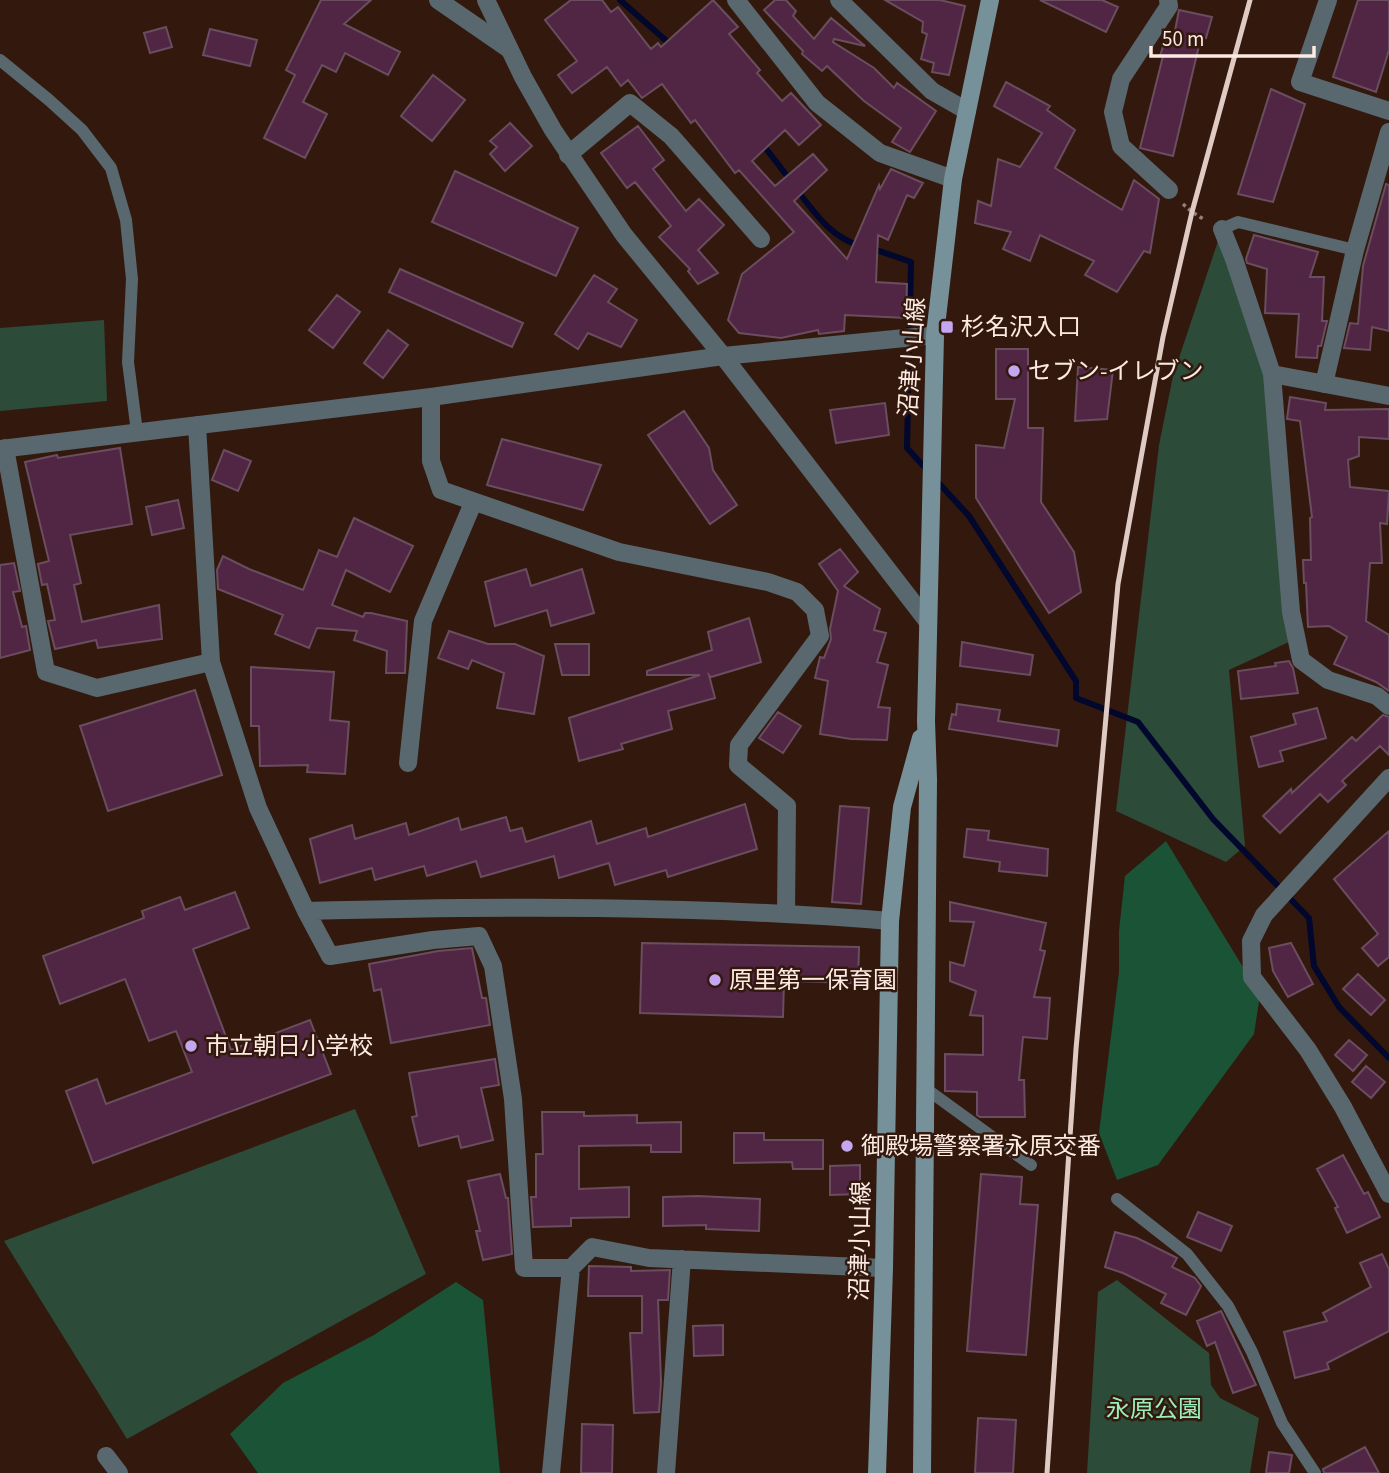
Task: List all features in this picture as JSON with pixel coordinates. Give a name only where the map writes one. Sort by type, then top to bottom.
[{"type":"main road","name":"沼津小山線","points":[[922,1473],[928,779],[926,721],[935,335],[953,179],[990,0]]},
{"type":"main road","name":"沼津小山線","points":[[877,1473],[884,1268],[890,921],[902,807],[926,721]]},
{"type":"street","points":[[438,0],[509,49]]},
{"type":"street","points":[[486,0],[509,49],[568,155],[624,235],[723,356],[928,622]]},
{"type":"street","points":[[736,0],[817,103],[880,153],[953,179]]},
{"type":"street","points":[[839,0],[932,91],[967,111]]},
{"type":"street","points":[[1168,0],[1168,6],[1121,79],[1113,112],[1121,146],[1169,190]]},
{"type":"street","points":[[1328,0],[1300,82],[1389,111]]},
{"type":"street","points":[[568,155],[630,103],[671,136],[761,239]]},
{"type":"street","points":[[1324,384],[1355,250],[1389,132]]},
{"type":"street","points":[[1222,229],[1272,374],[1291,612],[1301,660],[1328,680],[1377,696],[1389,706]]},
{"type":"street","points":[[211,662],[97,688],[46,672],[2,448],[431,397],[723,356],[935,335]]},
{"type":"street","points":[[1272,374],[1389,396]]},
{"type":"street","points":[[431,397],[431,461],[441,490],[619,552],[768,582],[797,592],[815,610],[820,636],[738,745],[738,765],[787,806],[786,913]]},
{"type":"street","points":[[197,425],[211,662],[258,808],[330,956],[433,940],[479,936],[493,967],[513,1098],[524,1268],[572,1268]]},
{"type":"street","points":[[408,763],[423,621],[474,503]]},
{"type":"street","points":[[1389,778],[1264,915],[1251,941],[1252,977],[1308,1050],[1343,1107],[1389,1194]]},
{"type":"street","points":[[306,911],[501,907],[786,913],[890,921]]},
{"type":"street","points":[[551,1473],[572,1268],[592,1247],[649,1258],[884,1268]]},
{"type":"street","points":[[666,1473],[682,1259]]},
{"type":"street","points":[[106,1456],[119,1473]]},
{"type":"lane","points":[[0,60],[82,130],[111,168],[126,220],[132,279],[128,362],[137,432]]},
{"type":"lane","points":[[1222,229],[1238,222],[1355,250]]},
{"type":"lane","points":[[925,1088],[1031,1165]]},
{"type":"lane","points":[[1117,1199],[1187,1254],[1228,1306],[1252,1352],[1282,1423],[1315,1473]]},
{"type":"path","points":[[1169,190],[1192,212],[1222,229]]},
{"type":"green space","points":[[1222,229],[1264,367],[1291,641],[1229,670],[1245,846],[1226,862],[1116,811],[1159,445],[1173,376]]},
{"type":"green space","points":[[104,320],[107,401],[0,411],[0,328]]},
{"type":"green space","points":[[1166,841],[1260,995],[1254,1034],[1158,1165],[1117,1180],[1099,1133],[1119,972],[1119,931],[1125,876]]},
{"type":"green space","points":[[355,1109],[426,1274],[127,1439],[4,1241]]},
{"type":"green space","name":"永原公園","points":[[1117,1280],[1209,1353],[1211,1385],[1220,1398],[1259,1418],[1250,1473],[1087,1473],[1098,1292]]},
{"type":"green space","points":[[456,1282],[483,1300],[500,1473],[258,1473],[230,1434],[283,1383],[374,1335]]},
{"type":"building","points":[[321,0],[371,0],[344,24],[400,52],[388,75],[345,53],[336,72],[322,65],[303,102],[327,114],[305,158],[264,138],[295,75],[286,70]]},
{"type":"building","points":[[571,0],[602,0],[611,12],[618,7],[651,49],[658,43],[661,47],[713,0],[738,27],[729,34],[760,70],[757,73],[782,101],[791,93],[821,125],[799,145],[785,130],[752,161],[775,186],[813,154],[827,170],[794,201],[847,259],[879,185],[880,189],[891,169],[923,183],[914,198],[907,195],[888,240],[878,235],[876,282],[907,284],[906,318],[845,315],[844,331],[819,334],[818,330],[781,338],[739,333],[728,320],[742,274],[794,232],[739,170],[735,173],[695,120],[691,123],[662,84],[642,98],[628,80],[621,86],[607,67],[572,93],[558,75],[577,61],[545,20]]},
{"type":"building","points":[[775,0],[786,0],[796,11],[793,16],[814,39],[831,18],[865,46],[834,39],[833,42],[874,68],[894,88],[897,83],[936,111],[910,152],[892,142],[901,128],[864,101],[827,66],[822,71],[802,54],[803,51],[764,10]]},
{"type":"building","points":[[885,0],[940,0],[965,6],[949,75],[932,72],[934,63],[921,59],[927,34],[922,32],[923,22]]},
{"type":"building","points":[[1040,0],[1102,0],[1118,7],[1106,32]]},
{"type":"building","points":[[1358,0],[1389,0],[1389,50],[1376,92],[1333,77]]},
{"type":"building","points":[[1179,10],[1212,17],[1206,38],[1201,37],[1173,156],[1140,148],[1163,56],[1160,56],[1167,34],[1174,36]]},
{"type":"building","points":[[166,27],[172,47],[150,53],[144,33]]},
{"type":"building","points":[[210,29],[257,40],[250,66],[203,55]]},
{"type":"building","points":[[433,75],[465,100],[432,141],[401,116]]},
{"type":"building","points":[[1006,82],[1050,106],[1047,110],[1075,130],[1055,168],[1122,210],[1134,180],[1159,199],[1150,253],[1144,251],[1117,292],[1085,275],[1094,261],[1040,235],[1030,261],[1003,249],[1011,232],[975,223],[978,201],[991,206],[998,159],[1020,167],[1042,133],[994,106]]},
{"type":"building","points":[[1271,89],[1305,104],[1273,202],[1238,194]]},
{"type":"building","points":[[510,123],[532,146],[505,171],[490,154],[497,147],[490,141]]},
{"type":"building","points":[[638,126],[664,160],[653,169],[686,211],[699,199],[724,225],[698,250],[718,273],[698,284],[688,271],[690,269],[659,237],[671,226],[635,182],[627,188],[601,153]]},
{"type":"building","points":[[455,171],[578,228],[556,276],[432,222]]},
{"type":"building","points":[[1386,184],[1389,185],[1389,331],[1372,327],[1370,350],[1344,348],[1350,323],[1358,324],[1363,266]]},
{"type":"building","points":[[1254,235],[1318,252],[1310,277],[1324,277],[1322,321],[1327,321],[1321,346],[1318,346],[1317,358],[1296,357],[1299,314],[1265,313],[1267,269],[1247,263],[1246,259]]},
{"type":"building","points":[[400,269],[523,323],[512,347],[389,292]]},
{"type":"building","points":[[594,275],[617,289],[608,302],[637,320],[621,347],[588,333],[578,349],[555,334]]},
{"type":"building","points":[[337,295],[360,312],[333,348],[309,330]]},
{"type":"building","points":[[388,330],[408,345],[383,378],[364,363]]},
{"type":"building","points":[[996,349],[1028,349],[1028,428],[1043,428],[1041,502],[1074,552],[1081,592],[1049,613],[976,498],[976,445],[1004,448],[1015,399],[996,399]]},
{"type":"building","points":[[1078,367],[1113,370],[1107,419],[1075,421]]},
{"type":"building","points":[[1290,397],[1326,403],[1325,410],[1389,409],[1389,439],[1359,437],[1359,456],[1348,460],[1350,487],[1389,491],[1387,524],[1380,523],[1382,563],[1370,563],[1366,621],[1389,635],[1389,691],[1376,682],[1334,664],[1347,637],[1329,626],[1308,627],[1303,560],[1311,560],[1312,517],[1300,421],[1287,419]]},
{"type":"building","points":[[885,403],[889,435],[836,443],[830,410]]},
{"type":"building","points":[[684,411],[709,448],[713,470],[737,505],[710,524],[648,435]]},
{"type":"building","points":[[502,439],[601,465],[583,510],[487,485]]},
{"type":"building","points":[[120,448],[132,524],[70,535],[81,583],[74,585],[82,622],[159,605],[162,639],[98,648],[96,640],[55,649],[48,621],[55,620],[47,584],[42,585],[38,564],[49,561],[25,462],[57,455],[58,458]]},
{"type":"building","points":[[224,450],[251,461],[238,491],[212,480]]},
{"type":"building","points":[[178,500],[184,528],[152,535],[146,507]]},
{"type":"building","points":[[354,518],[413,546],[390,592],[346,570],[332,605],[363,617],[365,613],[371,613],[407,621],[405,673],[386,673],[387,651],[354,640],[357,631],[317,628],[309,648],[275,634],[283,615],[218,589],[217,570],[223,556],[303,590],[319,550],[337,557]]},
{"type":"building","points":[[840,549],[858,572],[844,586],[880,609],[874,630],[886,633],[877,662],[888,665],[878,707],[890,708],[887,740],[851,739],[820,734],[828,681],[815,678],[820,657],[824,658],[831,639],[830,629],[838,591],[819,564]]},
{"type":"building","points":[[14,563],[20,591],[13,592],[22,627],[26,626],[30,650],[0,658],[0,565]]},
{"type":"building","points":[[526,569],[531,586],[582,569],[594,613],[551,626],[547,610],[495,626],[485,582]]},
{"type":"building","points":[[749,618],[761,662],[711,677],[709,675],[715,698],[668,711],[672,729],[621,744],[623,749],[579,761],[569,718],[700,675],[647,675],[647,671],[712,650],[708,632]]},
{"type":"building","points":[[449,631],[488,644],[515,644],[544,656],[534,714],[497,708],[504,673],[472,660],[468,669],[438,658]]},
{"type":"building","points":[[962,642],[1033,655],[1030,675],[960,666]]},
{"type":"building","points":[[555,644],[589,644],[589,675],[562,675]]},
{"type":"building","points":[[1289,661],[1298,693],[1241,699],[1238,671],[1276,666],[1275,663]]},
{"type":"building","points":[[251,667],[334,672],[330,720],[349,722],[345,774],[307,772],[308,765],[260,766],[259,726],[251,726]]},
{"type":"building","points":[[195,690],[222,775],[108,811],[80,726]]},
{"type":"building","points":[[957,704],[1000,710],[998,721],[1059,730],[1057,746],[949,729],[952,714],[956,715]]},
{"type":"building","points":[[1317,708],[1326,738],[1280,751],[1283,761],[1259,767],[1251,737],[1296,724],[1293,714]]},
{"type":"building","points":[[778,712],[801,726],[783,753],[759,738]]},
{"type":"building","points":[[1383,715],[1389,717],[1389,755],[1380,746],[1342,781],[1346,785],[1328,802],[1320,794],[1280,833],[1263,816],[1352,737],[1356,741]]},
{"type":"building","points":[[745,804],[757,849],[668,877],[666,870],[615,885],[609,863],[559,878],[554,856],[481,877],[476,861],[427,876],[424,866],[375,880],[372,868],[320,883],[310,839],[352,825],[355,839],[406,823],[409,835],[458,818],[461,830],[506,817],[510,831],[522,828],[526,842],[591,821],[597,844],[646,828],[648,837]]},
{"type":"building","points":[[840,806],[869,808],[861,904],[832,902]]},
{"type":"building","points":[[967,829],[989,831],[988,840],[1048,849],[1047,876],[999,871],[1000,862],[964,857]]},
{"type":"building","points":[[1389,831],[1389,957],[1378,966],[1362,948],[1378,934],[1334,879]]},
{"type":"building","points":[[235,892],[249,928],[193,949],[231,1050],[310,1020],[331,1074],[93,1163],[66,1091],[97,1079],[106,1104],[192,1072],[176,1031],[149,1041],[125,979],[60,1004],[43,956],[144,918],[142,911],[180,897],[185,910]]},
{"type":"building","points":[[950,902],[1046,923],[1040,950],[1045,951],[1034,997],[1050,998],[1047,1039],[1023,1037],[1019,1080],[1024,1080],[1025,1117],[980,1117],[977,1115],[977,1092],[945,1091],[945,1054],[983,1055],[983,1016],[970,1015],[976,991],[950,981],[950,962],[964,966],[974,922],[950,921]]},
{"type":"building","points":[[642,943],[859,947],[858,983],[784,981],[783,1017],[640,1013]]},
{"type":"building","points":[[1291,943],[1313,984],[1288,997],[1273,971],[1269,948]]},
{"type":"building","points":[[472,948],[482,998],[486,998],[490,1025],[391,1043],[381,989],[374,991],[369,964],[438,951]]},
{"type":"building","points":[[1358,974],[1385,1000],[1371,1015],[1343,989]]},
{"type":"building","points":[[1349,1040],[1367,1055],[1353,1071],[1335,1055]]},
{"type":"building","points":[[495,1059],[499,1085],[481,1088],[493,1140],[461,1148],[458,1136],[419,1146],[412,1117],[417,1116],[409,1073]]},
{"type":"building","points":[[1366,1066],[1385,1082],[1371,1098],[1352,1082]]},
{"type":"building","points":[[542,1112],[584,1112],[584,1116],[637,1115],[637,1123],[681,1122],[681,1152],[651,1152],[651,1145],[579,1146],[579,1189],[629,1187],[629,1217],[571,1218],[571,1226],[533,1227],[531,1197],[536,1197],[536,1154],[543,1154]]},
{"type":"building","points":[[734,1133],[764,1133],[764,1140],[823,1140],[823,1169],[793,1169],[792,1162],[734,1163]]},
{"type":"building","points":[[1343,1155],[1364,1194],[1368,1192],[1380,1217],[1347,1233],[1335,1208],[1338,1207],[1317,1169]]},
{"type":"building","points":[[860,1165],[860,1194],[830,1195],[830,1166]]},
{"type":"building","points":[[500,1174],[508,1198],[512,1254],[483,1260],[476,1231],[480,1231],[468,1181]]},
{"type":"building","points":[[981,1174],[1022,1177],[1020,1204],[1038,1205],[1026,1355],[967,1351]]},
{"type":"building","points":[[663,1197],[760,1199],[759,1231],[706,1229],[706,1225],[663,1226]]},
{"type":"building","points":[[1198,1212],[1232,1226],[1221,1251],[1187,1237]]},
{"type":"building","points":[[1115,1232],[1137,1238],[1177,1258],[1172,1267],[1195,1278],[1201,1286],[1186,1315],[1161,1303],[1166,1294],[1105,1267]]},
{"type":"building","points":[[1382,1254],[1389,1269],[1389,1331],[1327,1363],[1329,1369],[1295,1378],[1284,1332],[1327,1321],[1323,1313],[1371,1287],[1360,1263]]},
{"type":"building","points":[[589,1266],[631,1267],[631,1271],[670,1270],[668,1300],[658,1300],[661,1382],[659,1412],[634,1413],[630,1333],[642,1333],[642,1296],[588,1296]]},
{"type":"building","points":[[1221,1311],[1256,1385],[1233,1393],[1215,1342],[1207,1346],[1197,1321]]},
{"type":"building","points":[[723,1325],[723,1355],[694,1356],[693,1326]]},
{"type":"building","points":[[978,1418],[1016,1420],[1013,1473],[975,1473]]},
{"type":"building","points":[[582,1424],[613,1425],[612,1473],[581,1473]]},
{"type":"building","points":[[1365,1447],[1379,1473],[1324,1473],[1323,1469]]},
{"type":"building","points":[[1269,1452],[1292,1455],[1289,1473],[1266,1473]]},
{"type":"waterway","points":[[620,0],[671,45]]},
{"type":"waterway","points":[[761,142],[791,181]]},
{"type":"waterway","points":[[797,190],[832,231],[861,246]]},
{"type":"waterway","points":[[871,248],[911,262],[907,448],[928,471]]},
{"type":"waterway","points":[[935,479],[969,516],[1076,681],[1076,698],[1138,722],[1213,819],[1309,918],[1314,966],[1339,1007],[1389,1058]]},
{"type":"railway","points":[[1047,1473],[1076,1049],[1118,584],[1163,337],[1192,212],[1250,0]]},
{"type":"place","name":"杉名沢入口","points":[[947,327]]},
{"type":"place","name":"セブン-イレブン","points":[[1014,371]]},
{"type":"place","name":"原里第一保育園","points":[[715,980]]},
{"type":"place","name":"市立朝日小学校","points":[[191,1046]]},
{"type":"place","name":"御殿場警察署永原交番","points":[[847,1146]]}]
